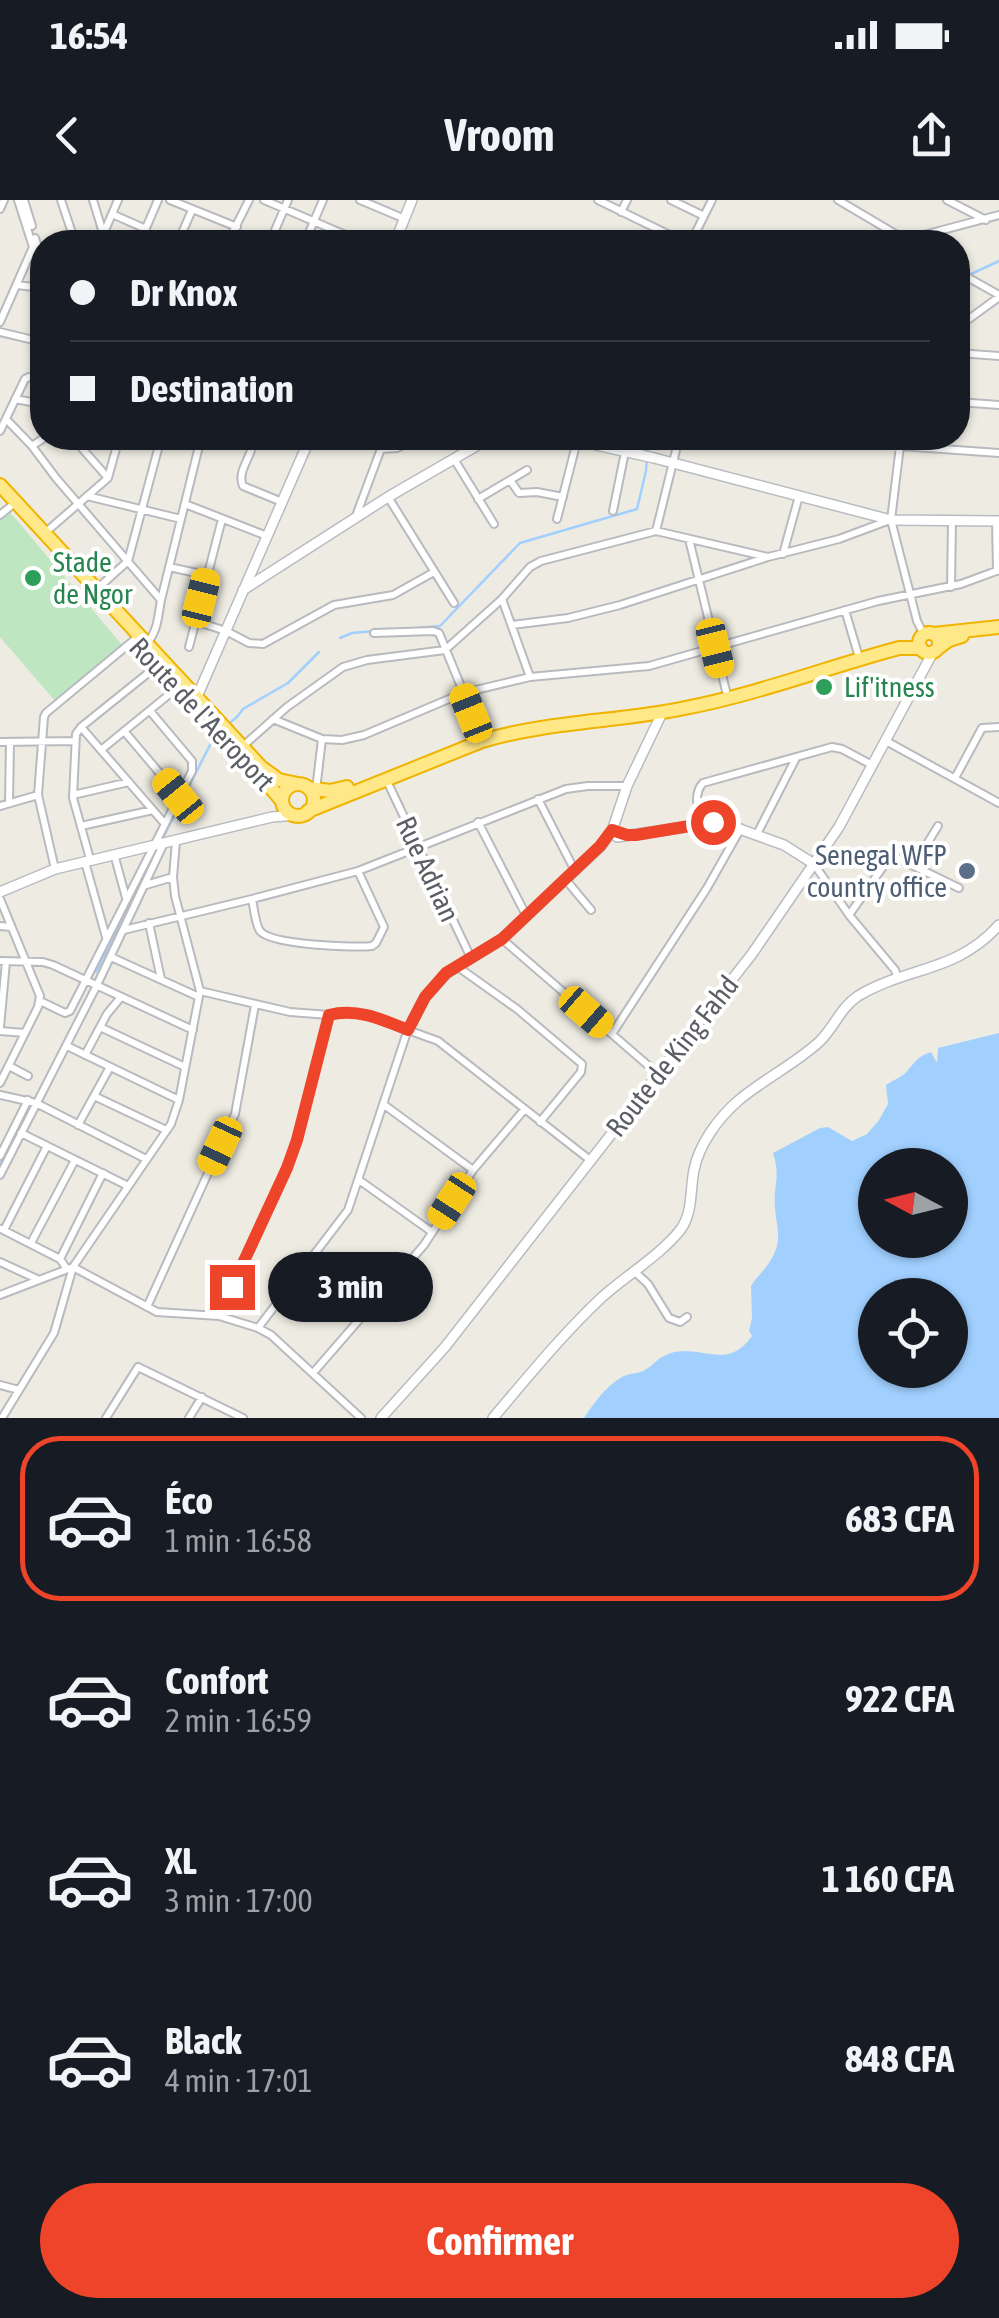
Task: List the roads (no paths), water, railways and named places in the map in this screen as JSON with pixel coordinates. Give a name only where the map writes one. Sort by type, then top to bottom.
[{"type":"highway","name":"Route de l'Aeroport","points":[[0,485],[157,666],[282,802]]},
{"type":"highway","name":"Route de l'Aeroport","points":[[0,494],[5,510],[261,767],[274,778],[307,787]]},
{"type":"highway","points":[[928,643],[858,654],[694,700],[648,709],[540,719],[480,733],[346,787],[330,791],[286,789],[282,802],[288,812],[303,813],[508,733],[703,704],[899,648],[928,643],[957,637],[999,630]]},
{"type":"highway","points":[[303,813],[313,798],[307,787]]},
{"type":"street","points":[[0,208],[4,200]]},
{"type":"street","points":[[21,200],[32,230]]},
{"type":"street","points":[[21,200],[30,231]]},
{"type":"street","points":[[61,200],[72,230]]},
{"type":"street","points":[[93,200],[100,230]]},
{"type":"street","points":[[105,230],[118,200]]},
{"type":"street","points":[[112,214],[146,229],[158,200]]},
{"type":"street","points":[[170,200],[237,227]]},
{"type":"street","points":[[235,230],[249,200]]},
{"type":"street","points":[[264,200],[329,230]]},
{"type":"street","points":[[275,230],[288,200]]},
{"type":"street","points":[[310,230],[324,200]]},
{"type":"street","points":[[360,200],[404,219]]},
{"type":"street","points":[[400,230],[412,200]]},
{"type":"street","points":[[598,200],[662,230]]},
{"type":"street","points":[[622,212],[627,200]]},
{"type":"street","points":[[671,200],[704,216]]},
{"type":"street","points":[[695,230],[712,200]]},
{"type":"street","points":[[838,200],[850,203],[890,230]]},
{"type":"street","points":[[947,200],[986,220]]},
{"type":"street","points":[[184,230],[192,210]]},
{"type":"street","points":[[948,230],[999,215]]},
{"type":"street","points":[[0,322],[30,254]]},
{"type":"street","points":[[970,279],[999,296],[970,318]]},
{"type":"street","points":[[17,285],[30,287]]},
{"type":"street","points":[[0,332],[30,338]]},
{"type":"street","points":[[970,354],[999,356]]},
{"type":"street","points":[[0,431],[25,379],[30,379]]},
{"type":"street","points":[[15,399],[30,402]]},
{"type":"street","points":[[970,403],[999,405]]},
{"type":"street","points":[[7,420],[30,444]]},
{"type":"street","points":[[35,450],[161,600]]},
{"type":"street","points":[[85,450],[108,478]]},
{"type":"street","points":[[44,533],[108,478],[116,450]]},
{"type":"street","points":[[95,590],[128,561],[158,450]]},
{"type":"street","points":[[55,869],[38,795],[46,712],[155,632],[198,450]]},
{"type":"street","points":[[251,450],[242,485],[282,502]]},
{"type":"street","points":[[196,699],[305,450]]},
{"type":"street","points":[[356,518],[380,450]]},
{"type":"street","points":[[244,590],[468,450]]},
{"type":"street","points":[[557,519],[575,450]]},
{"type":"street","points":[[273,719],[322,740],[342,740],[364,735],[463,693],[530,677],[626,669],[846,610],[952,587],[998,570],[997,520],[890,520],[614,450]]},
{"type":"street","points":[[638,454],[640,450]]},
{"type":"street","points":[[656,530],[677,450]]},
{"type":"street","points":[[899,450],[890,520],[917,621],[928,643]]},
{"type":"street","points":[[961,450],[999,453]]},
{"type":"street","points":[[613,512],[624,452]]},
{"type":"street","points":[[454,458],[494,524]]},
{"type":"street","points":[[478,499],[526,470]]},
{"type":"street","points":[[510,480],[520,493],[563,496]]},
{"type":"street","points":[[783,554],[799,495]]},
{"type":"street","points":[[86,496],[181,519]]},
{"type":"street","points":[[388,497],[454,603]]},
{"type":"street","points":[[184,504],[267,536]]},
{"type":"street","points":[[189,647],[222,518]]},
{"type":"street","points":[[512,626],[582,614],[890,520]]},
{"type":"street","points":[[952,521],[952,587]]},
{"type":"street","points":[[242,747],[287,706],[343,667],[446,650],[535,564],[656,530],[768,558]]},
{"type":"street","points":[[689,539],[726,691]]},
{"type":"street","points":[[169,566],[206,575]]},
{"type":"street","points":[[195,620],[249,643],[263,644],[334,604],[393,595],[434,572]]},
{"type":"street","points":[[502,599],[530,677]]},
{"type":"street","points":[[846,610],[858,654]]},
{"type":"street","points":[[374,633],[433,630],[442,636],[480,733]]},
{"type":"street","name":"Route de King Fahd","points":[[384,1414],[445,1347],[752,954],[839,826],[924,667],[928,643]]},
{"type":"street","points":[[107,938],[73,794],[74,741],[80,727],[157,666]]},
{"type":"street","points":[[101,750],[177,688]]},
{"type":"street","points":[[0,1156],[67,1046],[124,930],[178,796],[192,772],[192,762],[150,710]]},
{"type":"street","points":[[258,1328],[348,1210],[410,1026],[436,983],[502,939],[614,833],[627,786],[662,712]]},
{"type":"street","points":[[640,716],[646,721],[650,736]]},
{"type":"street","points":[[80,727],[166,824]]},
{"type":"street","points":[[955,778],[982,728],[999,727]]},
{"type":"street","points":[[124,731],[178,796]]},
{"type":"street","points":[[307,787],[322,740]]},
{"type":"street","points":[[0,742],[74,741]]},
{"type":"street","points":[[886,741],[999,803]]},
{"type":"street","points":[[9,802],[10,742]]},
{"type":"street","points":[[702,824],[696,796],[703,784],[832,747],[872,765]]},
{"type":"street","points":[[757,834],[796,758]]},
{"type":"street","name":"Rue Adrian","points":[[386,779],[470,958]]},
{"type":"street","points":[[73,794],[129,782]]},
{"type":"street","points":[[124,930],[358,871],[538,799],[578,787],[627,786]]},
{"type":"street","points":[[990,797],[999,790]]},
{"type":"street","points":[[0,806],[38,795]]},
{"type":"street","points":[[538,799],[574,869]]},
{"type":"street","points":[[272,817],[279,813],[282,802]]},
{"type":"street","points":[[80,826],[154,810]]},
{"type":"street","points":[[0,1084],[40,1001],[0,895],[55,869],[87,860],[303,813]]},
{"type":"street","points":[[478,822],[526,916]]},
{"type":"street","points":[[614,833],[720,822],[784,846],[814,864],[849,915],[895,970],[898,980]]},
{"type":"street","points":[[914,865],[938,826]]},
{"type":"street","points":[[612,1034],[742,828]]},
{"type":"street","points":[[2,1418],[54,1334],[70,1268],[171,1124],[179,1100],[200,994],[173,877],[176,841]]},
{"type":"street","points":[[40,1001],[69,1013],[126,899],[159,844]]},
{"type":"street","points":[[114,854],[126,899]]},
{"type":"street","points":[[849,915],[894,856],[959,888]]},
{"type":"street","points":[[252,899],[260,930],[267,935],[306,944],[368,947],[376,943],[384,928],[358,871]]},
{"type":"street","points":[[144,885],[173,877]]},
{"type":"street","points":[[565,878],[591,910]]},
{"type":"street","points":[[149,924],[161,980]]},
{"type":"street","points":[[493,1418],[598,1301],[672,1238],[684,1223],[699,1155],[730,1109],[818,1042],[850,1002],[866,991],[946,964],[969,952],[999,925]]},
{"type":"street","points":[[0,926],[11,927]]},
{"type":"street","points":[[502,939],[658,1074]]},
{"type":"street","points":[[111,957],[200,994],[290,1012],[364,1014],[410,1026],[438,1041],[590,1160]]},
{"type":"street","points":[[25,1033],[0,1029],[3,962],[43,962],[193,1030]]},
{"type":"street","points":[[458,966],[582,1064],[582,1072],[540,1122]]},
{"type":"street","points":[[86,1055],[120,996]]},
{"type":"street","points":[[147,1308],[235,1114],[256,1005]]},
{"type":"street","points":[[219,1316],[287,1168],[329,1015]]},
{"type":"street","points":[[100,1027],[185,1067]]},
{"type":"street","points":[[67,1046],[179,1100]]},
{"type":"street","points":[[0,1062],[28,1076]]},
{"type":"street","points":[[78,1124],[110,1067]]},
{"type":"street","points":[[0,1095],[32,1101],[146,1159]]},
{"type":"street","points":[[94,1096],[166,1130]]},
{"type":"street","points":[[0,1175],[32,1101]]},
{"type":"street","points":[[383,1104],[473,1170]]},
{"type":"street","points":[[313,1373],[424,1245],[473,1170],[524,1110]]},
{"type":"street","points":[[21,1133],[128,1186]]},
{"type":"street","points":[[48,1146],[2,1229],[147,1308],[160,1313],[219,1316],[258,1328],[361,1418]]},
{"type":"street","points":[[31,1244],[75,1160]]},
{"type":"street","points":[[60,1259],[102,1173]]},
{"type":"street","points":[[359,1180],[432,1232]]},
{"type":"street","points":[[0,1262],[38,1280]]},
{"type":"street","points":[[0,1294],[70,1268]]},
{"type":"street","points":[[634,1271],[648,1284],[669,1318],[680,1322],[687,1316]]},
{"type":"street","points":[[106,1418],[138,1367],[243,1418]]},
{"type":"street","points":[[0,1385],[19,1390]]},
{"type":"street","points":[[189,1418],[202,1397]]},
{"type":"street","points":[[384,1414],[396,1418]]},
{"type":"water","points":[[999,1033],[999,1418],[584,1418],[616,1381],[645,1370],[671,1353],[724,1355],[743,1346],[752,1336],[751,1286],[772,1258],[778,1242],[773,1153],[820,1128],[828,1127],[852,1141],[867,1134],[888,1104],[886,1085],[925,1054],[931,1052],[937,1063],[938,1048]]},
{"type":"waterway","points":[[970,275],[999,261]]},
{"type":"waterway","points":[[417,628],[440,626],[520,543],[637,509],[647,450]]},
{"type":"waterway","points":[[340,638],[374,631]]},
{"type":"waterway","points":[[227,725],[243,709],[288,683],[319,652]]},
{"type":"waterway","points":[[164,836],[215,735]]},
{"type":"waterway","points":[[96,972],[157,850]]},
{"type":"waterway","points":[[0,1163],[15,1133]]},
{"type":"place","name":"Stade de Ngor","points":[[33,578]]},
{"type":"place","name":"Lif'itness","points":[[824,687]]},
{"type":"place","name":"Senegal WFP country office","points":[[967,871]]}]
